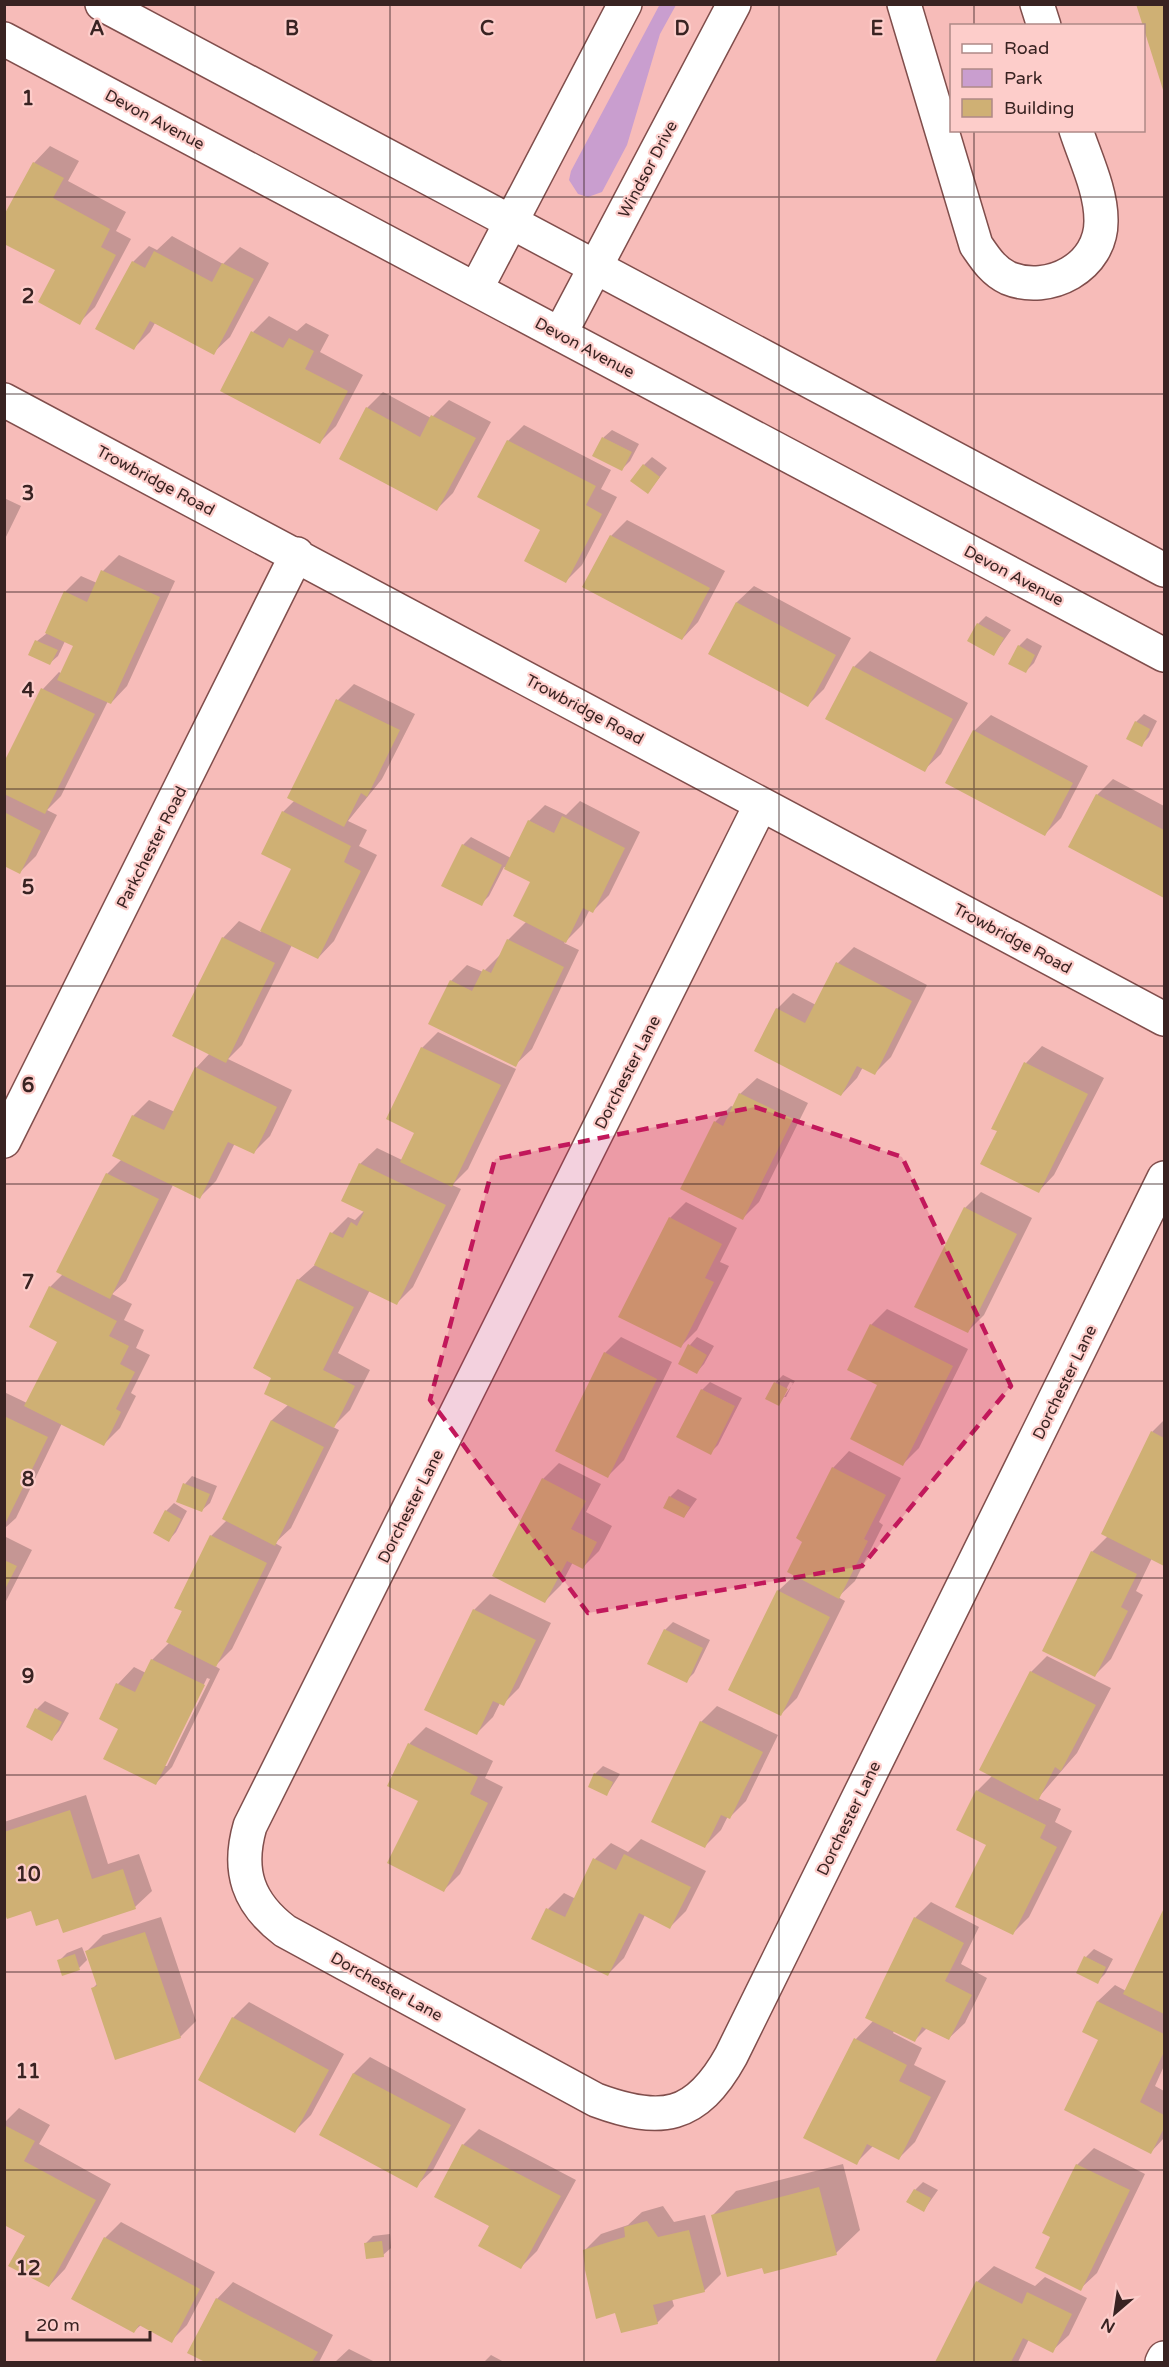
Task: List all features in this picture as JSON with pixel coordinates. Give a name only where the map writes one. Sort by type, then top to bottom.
[{"type":"street","points":[[102,4],[1164,570]]},
{"type":"street","points":[[476,290],[625,4]]},
{"type":"street","name":"Windsor Drive","points":[[560,334],[734,4]]},
{"type":"street","points":[[904,4],[976,245],[989,264],[1006,277],[1027,284],[1049,283],[1069,275],[1078,268],[1086,261],[1097,242],[1101,221],[1098,199],[1077,132]]},
{"type":"street","points":[[1037,4],[1043,24]]},
{"type":"street","name":"Devon Avenue","points":[[4,39],[1164,656]]},
{"type":"street","name":"Trowbridge Road","points":[[4,400],[297,554],[1164,1019]]},
{"type":"street","name":"Parkchester Road","points":[[4,1141],[297,554]]},
{"type":"street","name":"Dorchester Lane","points":[[761,804],[250,1826],[243,1850],[245,1875],[254,1898],[268,1918],[285,1931],[596,2100],[626,2111],[648,2114],[672,2112],[689,2105],[705,2094],[719,2077],[731,2056],[1164,1178]]},
{"type":"street","points":[[1162,2362],[1164,2358]]},
{"type":"highlighted area","points":[[755,1107],[902,1157],[1011,1386],[862,1566],[588,1613],[430,1400],[495,1159]]},
{"type":"green space","points":[[660,4],[676,5],[660,34],[627,145],[602,192],[588,197],[578,194],[569,180],[571,171]]},
{"type":"building","points":[[1136,4],[1164,4],[1164,93],[1145,33],[1145,24],[1142,24]]},
{"type":"building","points":[[33,162],[64,178],[53,198],[110,229],[101,247],[116,255],[80,325],[38,302],[55,270],[4,244],[4,215]]},
{"type":"building","points":[[154,251],[212,282],[222,263],[254,279],[214,355],[150,321],[134,350],[95,329],[132,261],[145,268]]},
{"type":"building","points":[[251,331],[283,348],[289,338],[314,351],[305,369],[348,391],[320,444],[220,391]]},
{"type":"building","points":[[366,407],[420,437],[431,415],[476,438],[437,511],[339,459]]},
{"type":"building","points":[[602,437],[632,452],[622,471],[592,456]]},
{"type":"building","points":[[507,440],[596,486],[586,505],[602,514],[566,583],[524,561],[540,530],[477,497]]},
{"type":"building","points":[[643,464],[660,477],[648,494],[630,481]]},
{"type":"building","points":[[610,535],[710,588],[682,640],[582,587]]},
{"type":"building","points":[[101,570],[160,597],[111,704],[57,680],[73,646],[45,633],[64,591],[87,602]]},
{"type":"building","points":[[736,602],[836,655],[808,707],[708,654]]},
{"type":"building","points":[[977,623],[1004,638],[994,656],[967,641]]},
{"type":"building","points":[[35,640],[58,650],[50,665],[28,655]]},
{"type":"building","points":[[1018,645],[1035,655],[1026,673],[1008,664]]},
{"type":"building","points":[[853,666],[953,719],[925,772],[825,719]]},
{"type":"building","points":[[41,688],[95,714],[45,814],[4,794],[4,762]]},
{"type":"building","points":[[336,699],[400,730],[367,797],[361,793],[344,827],[287,798]]},
{"type":"building","points":[[1135,721],[1150,729],[1142,747],[1126,739]]},
{"type":"building","points":[[973,730],[1073,783],[1045,836],[945,783]]},
{"type":"building","points":[[1096,794],[1164,830],[1164,898],[1068,847]]},
{"type":"building","points":[[282,811],[351,846],[344,862],[361,871],[318,959],[260,931],[291,869],[261,854]]},
{"type":"building","points":[[4,812],[41,831],[20,874],[4,866]]},
{"type":"building","points":[[562,816],[625,848],[593,913],[583,908],[566,943],[513,916],[530,882],[504,869],[528,820],[554,833]]},
{"type":"building","points":[[462,844],[502,865],[482,906],[441,886]]},
{"type":"building","points":[[222,937],[275,963],[226,1063],[172,1036]]},
{"type":"building","points":[[507,939],[564,967],[516,1067],[428,1024],[450,980],[472,991],[483,969],[491,973]]},
{"type":"building","points":[[836,962],[912,1001],[875,1075],[857,1066],[841,1096],[754,1051],[776,1008],[805,1023]]},
{"type":"building","points":[[421,1047],[501,1085],[452,1187],[400,1162],[414,1133],[386,1119]]},
{"type":"building","points":[[1024,1062],[1088,1094],[1039,1193],[980,1164],[997,1131],[991,1129]]},
{"type":"building","points":[[195,1067],[277,1107],[254,1154],[228,1142],[200,1199],[112,1156],[132,1115],[164,1130]]},
{"type":"building","points":[[739,1093],[793,1119],[743,1220],[680,1189],[714,1121],[723,1126]]},
{"type":"building","points":[[359,1163],[446,1205],[397,1305],[314,1265],[330,1232],[343,1238],[351,1222],[357,1226],[364,1212],[341,1201]]},
{"type":"building","points":[[106,1173],[159,1199],[110,1299],[56,1272]]},
{"type":"building","points":[[964,1207],[1017,1234],[968,1333],[914,1307]]},
{"type":"building","points":[[669,1217],[722,1244],[705,1278],[714,1282],[681,1348],[618,1317]]},
{"type":"building","points":[[297,1279],[354,1307],[323,1370],[355,1386],[334,1428],[264,1394],[271,1378],[253,1368]]},
{"type":"building","points":[[49,1286],[117,1321],[109,1336],[129,1346],[120,1364],[135,1372],[116,1409],[121,1412],[104,1446],[24,1406],[57,1342],[29,1327]]},
{"type":"building","points":[[870,1324],[953,1366],[903,1466],[850,1439],[877,1385],[847,1370]]},
{"type":"building","points":[[688,1344],[707,1355],[697,1374],[678,1364]]},
{"type":"building","points":[[604,1352],[657,1379],[608,1478],[555,1451]]},
{"type":"building","points":[[774,1382],[788,1389],[779,1406],[765,1399]]},
{"type":"building","points":[[701,1389],[735,1406],[711,1455],[676,1437]]},
{"type":"building","points":[[4,1416],[48,1437],[4,1526]]},
{"type":"building","points":[[271,1420],[324,1447],[275,1546],[222,1519]]},
{"type":"building","points":[[1151,1431],[1164,1438],[1164,1566],[1101,1534]]},
{"type":"building","points":[[832,1467],[886,1495],[864,1539],[868,1541],[839,1599],[787,1572],[802,1542],[796,1538]]},
{"type":"building","points":[[542,1478],[586,1501],[571,1529],[597,1542],[583,1569],[567,1561],[545,1603],[492,1576]]},
{"type":"building","points":[[183,1483],[210,1494],[202,1512],[176,1502]]},
{"type":"building","points":[[669,1496],[690,1507],[684,1518],[663,1508]]},
{"type":"building","points":[[165,1510],[181,1519],[169,1542],[153,1533]]},
{"type":"building","points":[[210,1535],[267,1563],[216,1667],[166,1642],[182,1611],[174,1608]]},
{"type":"building","points":[[1091,1551],[1137,1574],[1121,1607],[1128,1611],[1095,1677],[1042,1651]]},
{"type":"building","points":[[4,1560],[17,1566],[4,1591]]},
{"type":"building","points":[[777,1590],[830,1617],[781,1716],[728,1690]]},
{"type":"building","points":[[473,1609],[536,1640],[504,1706],[493,1701],[477,1735],[424,1710]]},
{"type":"building","points":[[664,1629],[703,1648],[687,1683],[647,1664]]},
{"type":"building","points":[[151,1659],[205,1685],[156,1785],[103,1759],[118,1729],[99,1719],[116,1683],[135,1692]]},
{"type":"building","points":[[1030,1671],[1096,1705],[1061,1771],[1055,1767],[1038,1801],[979,1770]]},
{"type":"building","points":[[35,1708],[62,1722],[52,1741],[26,1727]]},
{"type":"building","points":[[700,1721],[763,1752],[730,1819],[721,1815],[705,1848],[651,1822]]},
{"type":"building","points":[[408,1743],[478,1777],[470,1794],[488,1803],[444,1892],[387,1863],[418,1801],[387,1786]]},
{"type":"building","points":[[594,1773],[613,1782],[607,1796],[588,1787]]},
{"type":"building","points":[[976,1790],[1046,1825],[1040,1838],[1057,1847],[1013,1935],[955,1907],[986,1845],[956,1830]]},
{"type":"building","points":[[70,1810],[92,1879],[123,1869],[136,1909],[63,1933],[58,1919],[36,1926],[31,1911],[7,1919],[4,1912],[4,1832]]},
{"type":"building","points":[[624,1854],[691,1887],[670,1929],[639,1913],[608,1976],[531,1939],[546,1908],[565,1917],[593,1858],[616,1870]]},
{"type":"building","points":[[1164,1908],[1164,2014],[1123,1994]]},
{"type":"building","points":[[914,1917],[964,1943],[945,1981],[972,1995],[949,2040],[922,2027],[915,2042],[865,2018]]},
{"type":"building","points":[[145,1932],[181,2038],[115,2060],[91,1988],[97,1986],[85,1951]]},
{"type":"building","points":[[75,1954],[80,1970],[62,1976],[57,1960]]},
{"type":"building","points":[[1084,1956],[1106,1967],[1098,1984],[1076,1973]]},
{"type":"building","points":[[1097,2001],[1164,2034],[1164,2052],[1140,2102],[1164,2115],[1164,2128],[1151,2154],[1064,2110],[1098,2040],[1082,2032]]},
{"type":"building","points":[[232,2017],[329,2070],[295,2133],[198,2080]]},
{"type":"building","points":[[854,2038],[907,2065],[899,2081],[931,2097],[899,2160],[867,2144],[857,2165],[803,2138]]},
{"type":"building","points":[[353,2073],[451,2125],[417,2188],[319,2135]]},
{"type":"building","points":[[4,2125],[35,2141],[24,2161],[96,2200],[49,2287],[8,2266],[25,2236],[4,2225]]},
{"type":"building","points":[[462,2144],[561,2196],[521,2269],[478,2246],[489,2226],[434,2197]]},
{"type":"building","points":[[1076,2164],[1130,2190],[1081,2291],[1035,2268],[1050,2237],[1042,2233]]},
{"type":"building","points":[[819,2187],[837,2255],[764,2274],[762,2268],[727,2277],[711,2215]]},
{"type":"building","points":[[914,2189],[931,2198],[924,2212],[906,2202]]},
{"type":"building","points":[[647,2221],[658,2237],[689,2230],[705,2292],[653,2305],[658,2324],[621,2333],[615,2313],[596,2319],[583,2250],[625,2237],[624,2227]]},
{"type":"building","points":[[104,2237],[200,2289],[172,2343],[139,2325],[134,2333],[71,2299]]},
{"type":"building","points":[[382,2241],[384,2257],[366,2259],[364,2243]]},
{"type":"building","points":[[976,2281],[1022,2304],[1027,2292],[1072,2314],[1053,2353],[1023,2338],[1011,2362],[935,2362]]},
{"type":"building","points":[[216,2298],[318,2352],[312,2362],[205,2362],[187,2353]]}]
